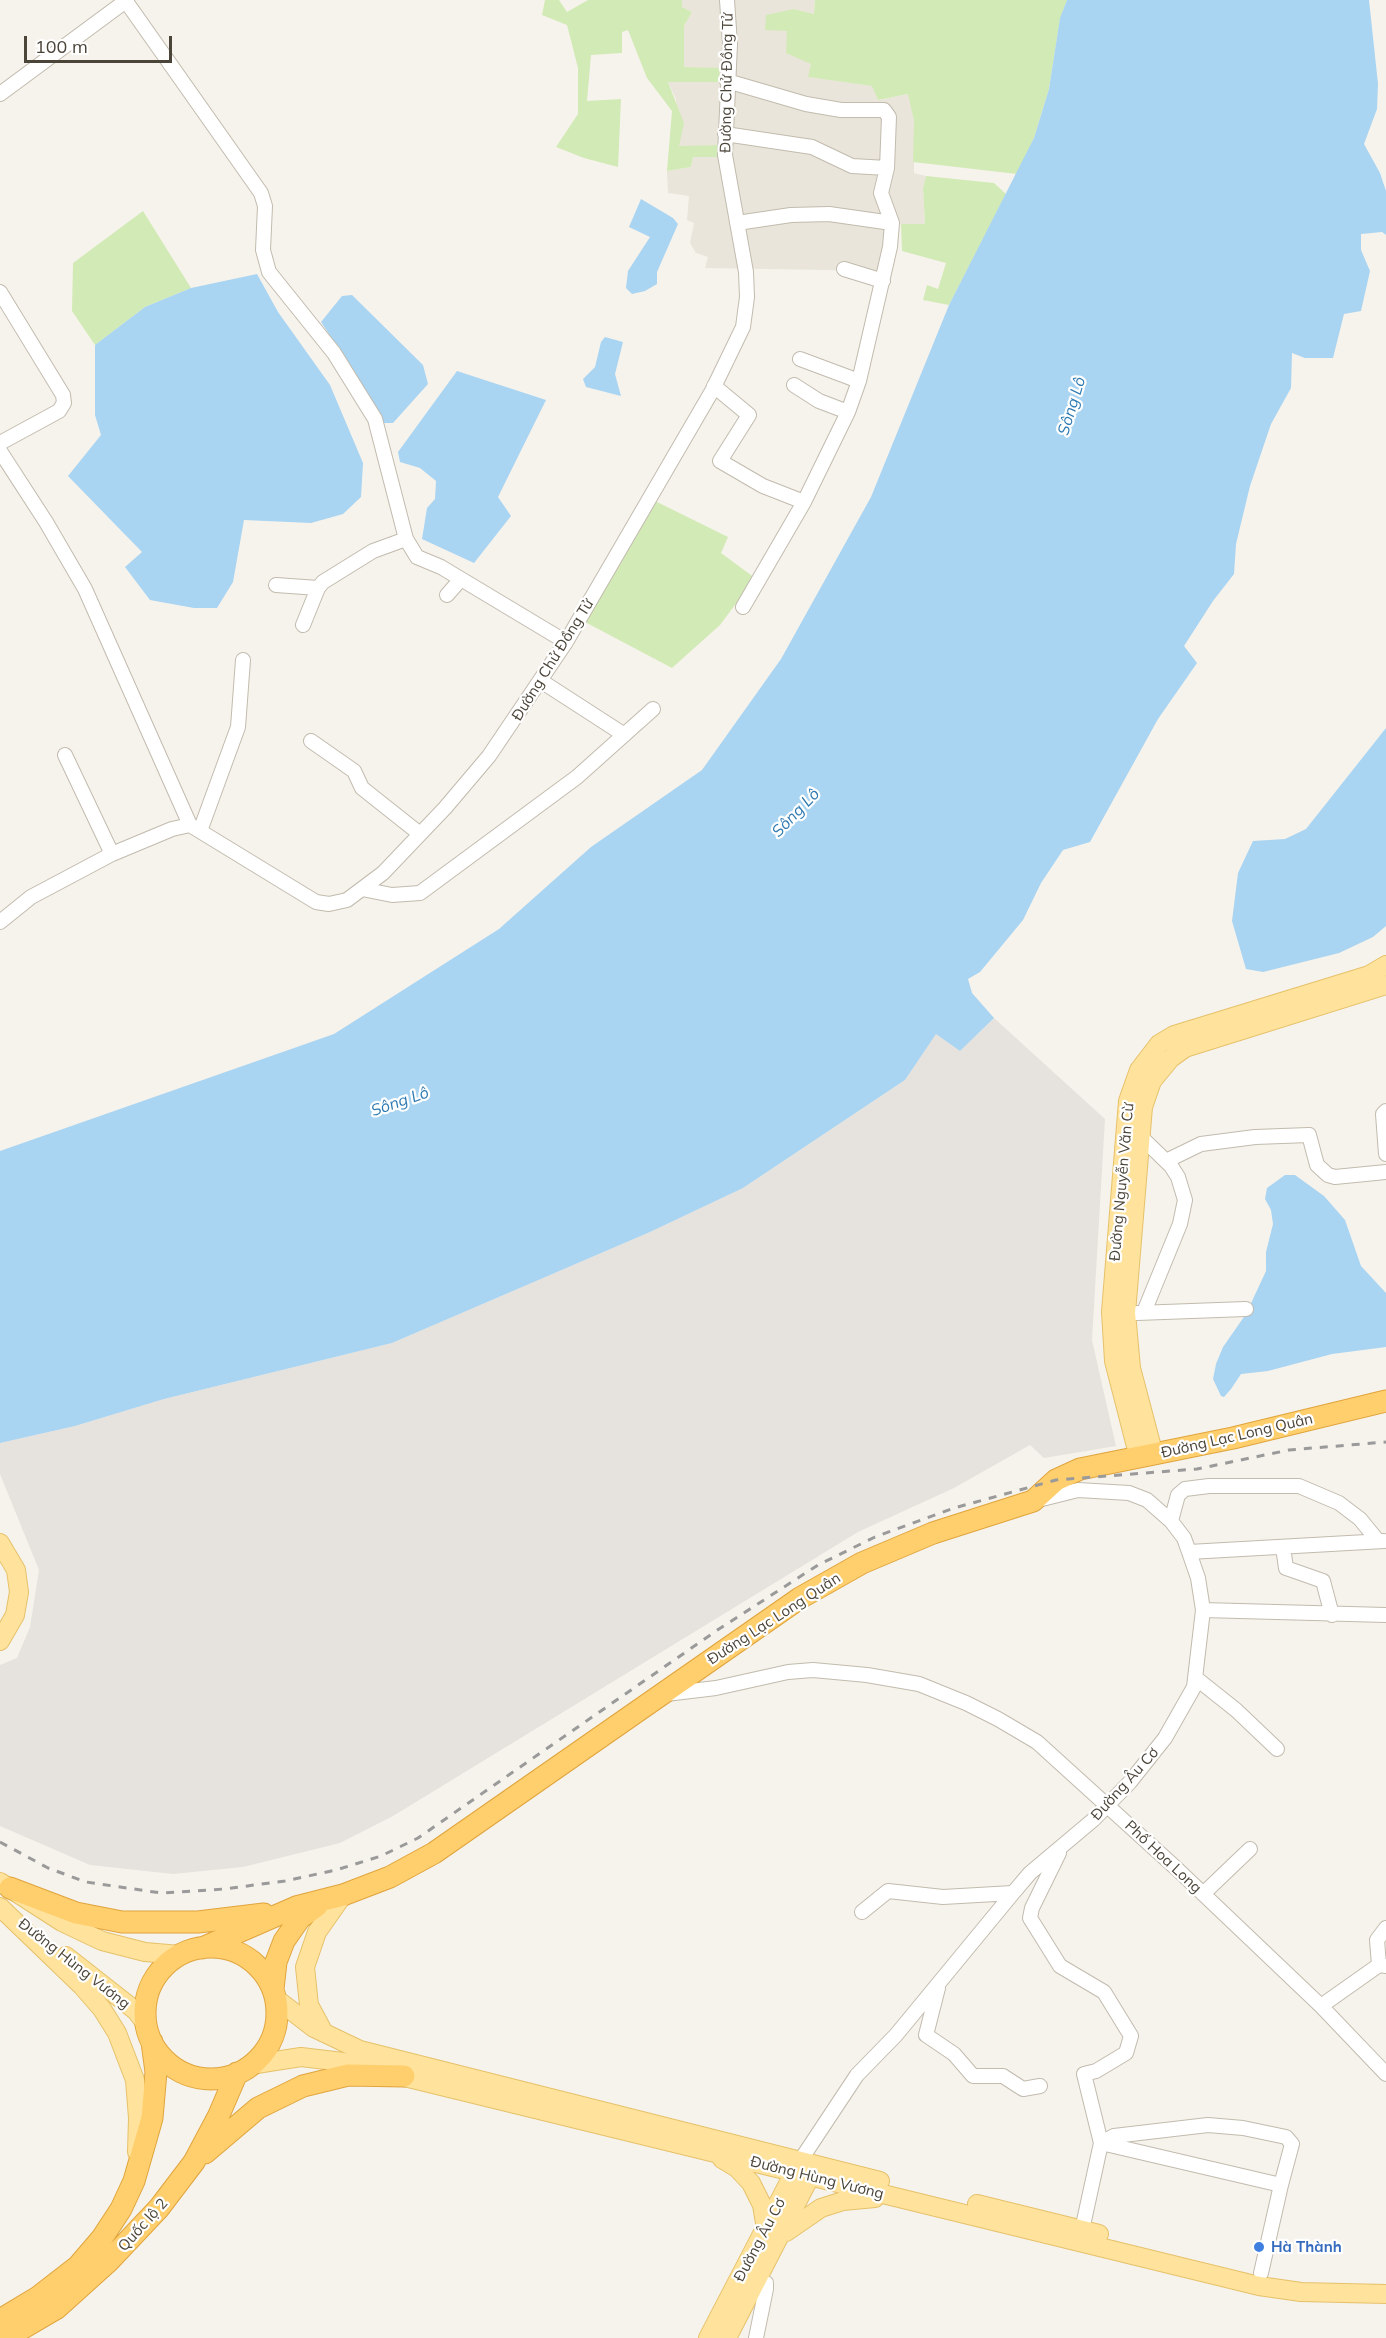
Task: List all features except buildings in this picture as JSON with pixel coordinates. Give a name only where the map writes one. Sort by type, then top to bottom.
[{"type":"highway","name":"Đường Lạc Long Quân","points":[[274,1993],[279,1952],[294,1925],[314,1907],[390,1877],[439,1850],[800,1598],[862,1563],[933,1533],[1033,1501],[1056,1480],[1080,1469],[1386,1401]]},
{"type":"highway","name":"Đường Lạc Long Quân","points":[[202,1948],[297,1907],[343,1895]]},
{"type":"highway","points":[[2,1896],[76,1913],[135,1923],[206,1921],[297,1907]]},
{"type":"highway","name":"Quốc lộ 2","points":[[0,2320],[52,2287],[85,2259],[113,2224],[134,2181],[146,2147],[155,2094],[156,2072],[146,2004],[152,1984],[164,1967],[180,1955],[202,1948],[224,1948],[245,1956],[261,1970],[274,1993],[277,2017],[273,2035],[264,2052],[244,2069],[180,2184],[140,2230],[57,2308],[6,2338]]},
{"type":"highway","points":[[149,2033],[163,2058],[188,2074],[217,2078],[244,2069]]},
{"type":"highway","points":[[180,2184],[221,2137],[279,2096],[332,2077],[362,2073],[404,2076]]},
{"type":"main road","name":"Đường Nguyễn Văn Cừ","points":[[1146,1456],[1131,1368],[1135,1313],[1124,1231],[1128,1101],[1139,1070],[1160,1044],[1174,1035],[1197,1026],[1369,975],[1386,965]]},
{"type":"main road","name":"Đường Nguyễn Văn Cừ","points":[[1146,1456],[1114,1361],[1112,1341],[1124,1231],[1143,1107],[1152,1081],[1171,1058],[1185,1048],[1386,985]]},
{"type":"main road","points":[[0,1543],[16,1570],[19,1592],[15,1615],[0,1641]]},
{"type":"main road","points":[[325,2035],[309,2005],[305,1967],[309,1948],[317,1932],[343,1895]]},
{"type":"main road","points":[[2,1896],[102,2009],[117,2033],[131,2067],[137,2092],[138,2131],[134,2181]]},
{"type":"main road","name":"Đường Hùng Vương","points":[[2,1896],[102,1941],[145,1952],[180,1955]]},
{"type":"main road","name":"Đường Hùng Vương","points":[[2,1896],[122,2000],[149,2033]]},
{"type":"main road","name":"Đường Hùng Vương","points":[[274,1993],[297,2017],[325,2035],[371,2053],[603,2109],[898,2198],[1259,2286],[1301,2292],[1386,2294]]},
{"type":"main road","name":"Đường Hùng Vương","points":[[244,2069],[288,2058],[315,2058],[404,2076],[693,2146],[1082,2230],[1261,2273],[1304,2280],[1386,2281]]},
{"type":"main road","points":[[693,2146],[727,2161],[746,2175],[774,2232],[830,2205],[856,2199],[898,2198]]},
{"type":"main road","name":"Đường Âu Cơ","points":[[708,2338],[774,2232],[805,2170]]},
{"type":"main road","name":"Đường Âu Cơ","points":[[728,2338],[758,2280],[774,2232]]},
{"type":"street","points":[[0,94],[126,0],[261,193],[265,206],[263,250],[268,272],[334,352],[375,419],[406,540],[417,557],[461,579],[566,642]]},
{"type":"street","name":"Đường Chử Đồng Tử","points":[[195,828],[316,902],[339,902],[356,895],[383,873],[489,756],[542,681],[714,386],[737,341],[745,317],[746,272],[726,165],[725,134],[730,21],[727,0]]},
{"type":"street","points":[[727,81],[806,104],[841,110],[884,110],[889,117],[887,168],[881,193],[892,223],[883,281],[859,381],[848,412],[804,502],[743,607]]},
{"type":"street","points":[[725,134],[812,147],[852,166],[887,168]]},
{"type":"street","points":[[737,223],[791,215],[829,214],[892,223]]},
{"type":"street","points":[[844,269],[883,281]]},
{"type":"street","points":[[0,292],[63,395],[64,403],[60,411],[0,443]]},
{"type":"street","points":[[800,359],[859,381]]},
{"type":"street","points":[[794,385],[819,400],[848,412]]},
{"type":"street","points":[[714,386],[749,415],[720,461],[763,486],[804,502]]},
{"type":"street","points":[[0,451],[46,522],[85,589],[195,828]]},
{"type":"street","points":[[303,625],[318,588],[373,551],[406,540]]},
{"type":"street","points":[[447,595],[461,579]]},
{"type":"street","points":[[276,585],[318,588]]},
{"type":"street","points":[[195,828],[238,727],[243,660]]},
{"type":"street","points":[[542,681],[623,734]]},
{"type":"street","points":[[362,889],[392,895],[420,893],[577,777],[652,709]]},
{"type":"street","points":[[311,741],[354,771],[362,788],[420,834]]},
{"type":"street","points":[[65,755],[112,854]]},
{"type":"street","points":[[0,922],[31,897],[112,854],[172,829],[195,828]]},
{"type":"street","points":[[1386,1111],[1383,1114],[1386,1154]]},
{"type":"street","points":[[1166,1161],[1201,1144],[1255,1137],[1309,1135],[1317,1165],[1328,1175],[1335,1177],[1386,1172]]},
{"type":"street","points":[[1140,1136],[1166,1161],[1178,1177],[1185,1200],[1180,1224],[1135,1313],[1246,1309]]},
{"type":"street","points":[[1172,1521],[1178,1495],[1185,1489],[1209,1486],[1299,1486],[1339,1503],[1382,1541]]},
{"type":"street","name":"Đường Âu Cơ","points":[[805,2170],[814,2144],[857,2075],[896,2035],[1030,1873],[1108,1806],[1165,1738],[1197,1679],[1203,1610],[1198,1578],[1189,1552],[1172,1521],[1147,1500],[1129,1493],[1078,1491],[1033,1501]]},
{"type":"street","points":[[1189,1552],[1382,1541]]},
{"type":"street","points":[[1283,1547],[1286,1568],[1323,1581],[1332,1615]]},
{"type":"street","points":[[1203,1610],[1386,1615]]},
{"type":"street","name":"Phố Hoa Long","points":[[661,1695],[716,1688],[788,1672],[813,1670],[867,1675],[919,1684],[966,1703],[1037,1742],[1321,2006],[1386,2074]]},
{"type":"street","points":[[1197,1679],[1236,1710],[1277,1749]]},
{"type":"street","points":[[1063,1845],[1032,1908],[1030,1918],[1060,1966],[1104,1992],[1131,2036],[1126,2053],[1096,2071],[1084,2074],[1101,2143],[1082,2230]]},
{"type":"street","points":[[1203,1894],[1250,1849]]},
{"type":"street","points":[[862,1912],[888,1891],[943,1897],[1012,1893]]},
{"type":"street","points":[[1321,2006],[1382,1965],[1377,1940],[1386,1928]]},
{"type":"street","points":[[941,1981],[926,2035],[954,2054],[973,2076],[1003,2076],[1023,2089],[1040,2086]]},
{"type":"street","points":[[1101,2143],[1114,2136],[1208,2125],[1243,2128],[1286,2137],[1292,2144],[1261,2273]]},
{"type":"street","points":[[1101,2143],[1281,2185]]},
{"type":"street","points":[[756,2338],[766,2289],[766,2283],[758,2280]]},
{"type":"shaded area","points":[[682,0],[815,0],[814,14],[794,9],[787,31],[811,64],[809,77],[873,86],[878,100],[909,94],[914,121],[914,173],[926,176],[923,188],[925,225],[894,224],[888,271],[705,268],[708,257],[696,253],[690,243],[694,223],[687,220],[689,196],[668,193],[667,171],[691,167],[693,156],[721,157],[719,145],[679,147],[676,99],[668,82],[719,82],[720,69],[683,67],[684,26],[692,12],[682,7]]},
{"type":"shaded area","points":[[994,1018],[1105,1119],[1092,1340],[1116,1446],[1044,1458],[1030,1445],[954,1488],[858,1532],[393,1816],[340,1843],[243,1867],[173,1874],[90,1865],[0,1826],[0,1665],[17,1658],[30,1627],[39,1570],[0,1474],[0,1443],[75,1426],[164,1399],[392,1343],[650,1232],[743,1188],[905,1080],[936,1033],[960,1051]]},
{"type":"green space","points":[[545,0],[559,0],[567,12],[588,0],[682,0],[682,7],[692,12],[684,26],[684,67],[720,68],[719,82],[668,82],[684,123],[679,146],[720,145],[722,157],[693,157],[691,167],[667,171],[672,111],[647,78],[628,30],[622,32],[622,53],[591,55],[587,101],[621,99],[618,167],[584,158],[556,147],[578,114],[578,68],[567,25],[542,15]]},
{"type":"green space","points":[[815,0],[1067,0],[1060,19],[1049,89],[1034,138],[1017,174],[913,162],[914,121],[908,94],[878,100],[872,86],[808,77],[811,64],[786,53],[787,31],[765,30],[766,15],[794,9],[814,14]]},
{"type":"green space","points":[[926,176],[994,183],[1006,194],[949,305],[923,300],[927,285],[938,289],[946,263],[902,251],[901,224],[925,224],[923,188]]},
{"type":"green space","points":[[143,211],[191,288],[145,307],[95,345],[72,311],[73,263]]},
{"type":"green space","points":[[653,500],[728,537],[721,553],[755,578],[720,625],[672,668],[585,622]]},
{"type":"water","name":"Sông Lô","points":[[1067,0],[1369,0],[1378,84],[1377,109],[1364,144],[1380,173],[1386,191],[1386,235],[1382,232],[1361,234],[1361,250],[1370,271],[1361,311],[1344,314],[1333,358],[1305,358],[1292,353],[1291,388],[1271,424],[1250,486],[1236,544],[1234,574],[1213,601],[1184,646],[1197,663],[1158,719],[1090,842],[1063,850],[1041,883],[1023,920],[980,972],[968,979],[972,993],[994,1018],[960,1051],[936,1034],[905,1080],[743,1188],[650,1232],[392,1343],[164,1399],[75,1426],[0,1443],[0,1151],[334,1034],[499,929],[591,847],[702,770],[781,659],[871,497],[949,305],[1034,138],[1049,89],[1060,18]]},
{"type":"water","points":[[641,199],[673,218],[678,224],[657,272],[657,284],[645,291],[632,294],[626,288],[628,271],[650,237],[629,227]]},
{"type":"water","points":[[257,274],[278,312],[330,385],[363,463],[361,497],[343,514],[311,523],[244,520],[233,582],[217,608],[194,608],[150,600],[125,567],[142,552],[68,476],[101,435],[95,415],[95,345],[145,307],[191,288]]},
{"type":"water","points":[[352,295],[423,365],[428,384],[393,423],[383,423],[360,381],[321,322],[342,296]]},
{"type":"water","points":[[605,337],[623,342],[615,374],[621,396],[586,387],[583,379],[595,367],[601,342]]},
{"type":"water","points":[[457,371],[546,400],[498,497],[511,516],[474,563],[422,539],[427,508],[435,499],[436,481],[420,468],[400,462],[398,452]]},
{"type":"water","points":[[1386,728],[1386,926],[1373,937],[1339,953],[1263,972],[1246,969],[1232,921],[1238,873],[1253,841],[1285,839],[1306,829]]},
{"type":"water","points":[[1285,1175],[1295,1175],[1324,1196],[1345,1220],[1361,1266],[1386,1293],[1386,1347],[1332,1354],[1268,1371],[1241,1374],[1224,1397],[1221,1396],[1213,1379],[1216,1364],[1223,1347],[1246,1314],[1266,1271],[1266,1252],[1273,1224],[1271,1210],[1265,1199],[1267,1188]]},
{"type":"railway","points":[[0,1842],[48,1868],[86,1882],[161,1893],[224,1889],[285,1881],[336,1870],[381,1856],[418,1838],[716,1631],[818,1565],[875,1537],[954,1508],[1056,1480],[1197,1469],[1289,1450],[1386,1442]]},
{"type":"place","name":"Hà Thành","points":[[1259,2247]]}]
